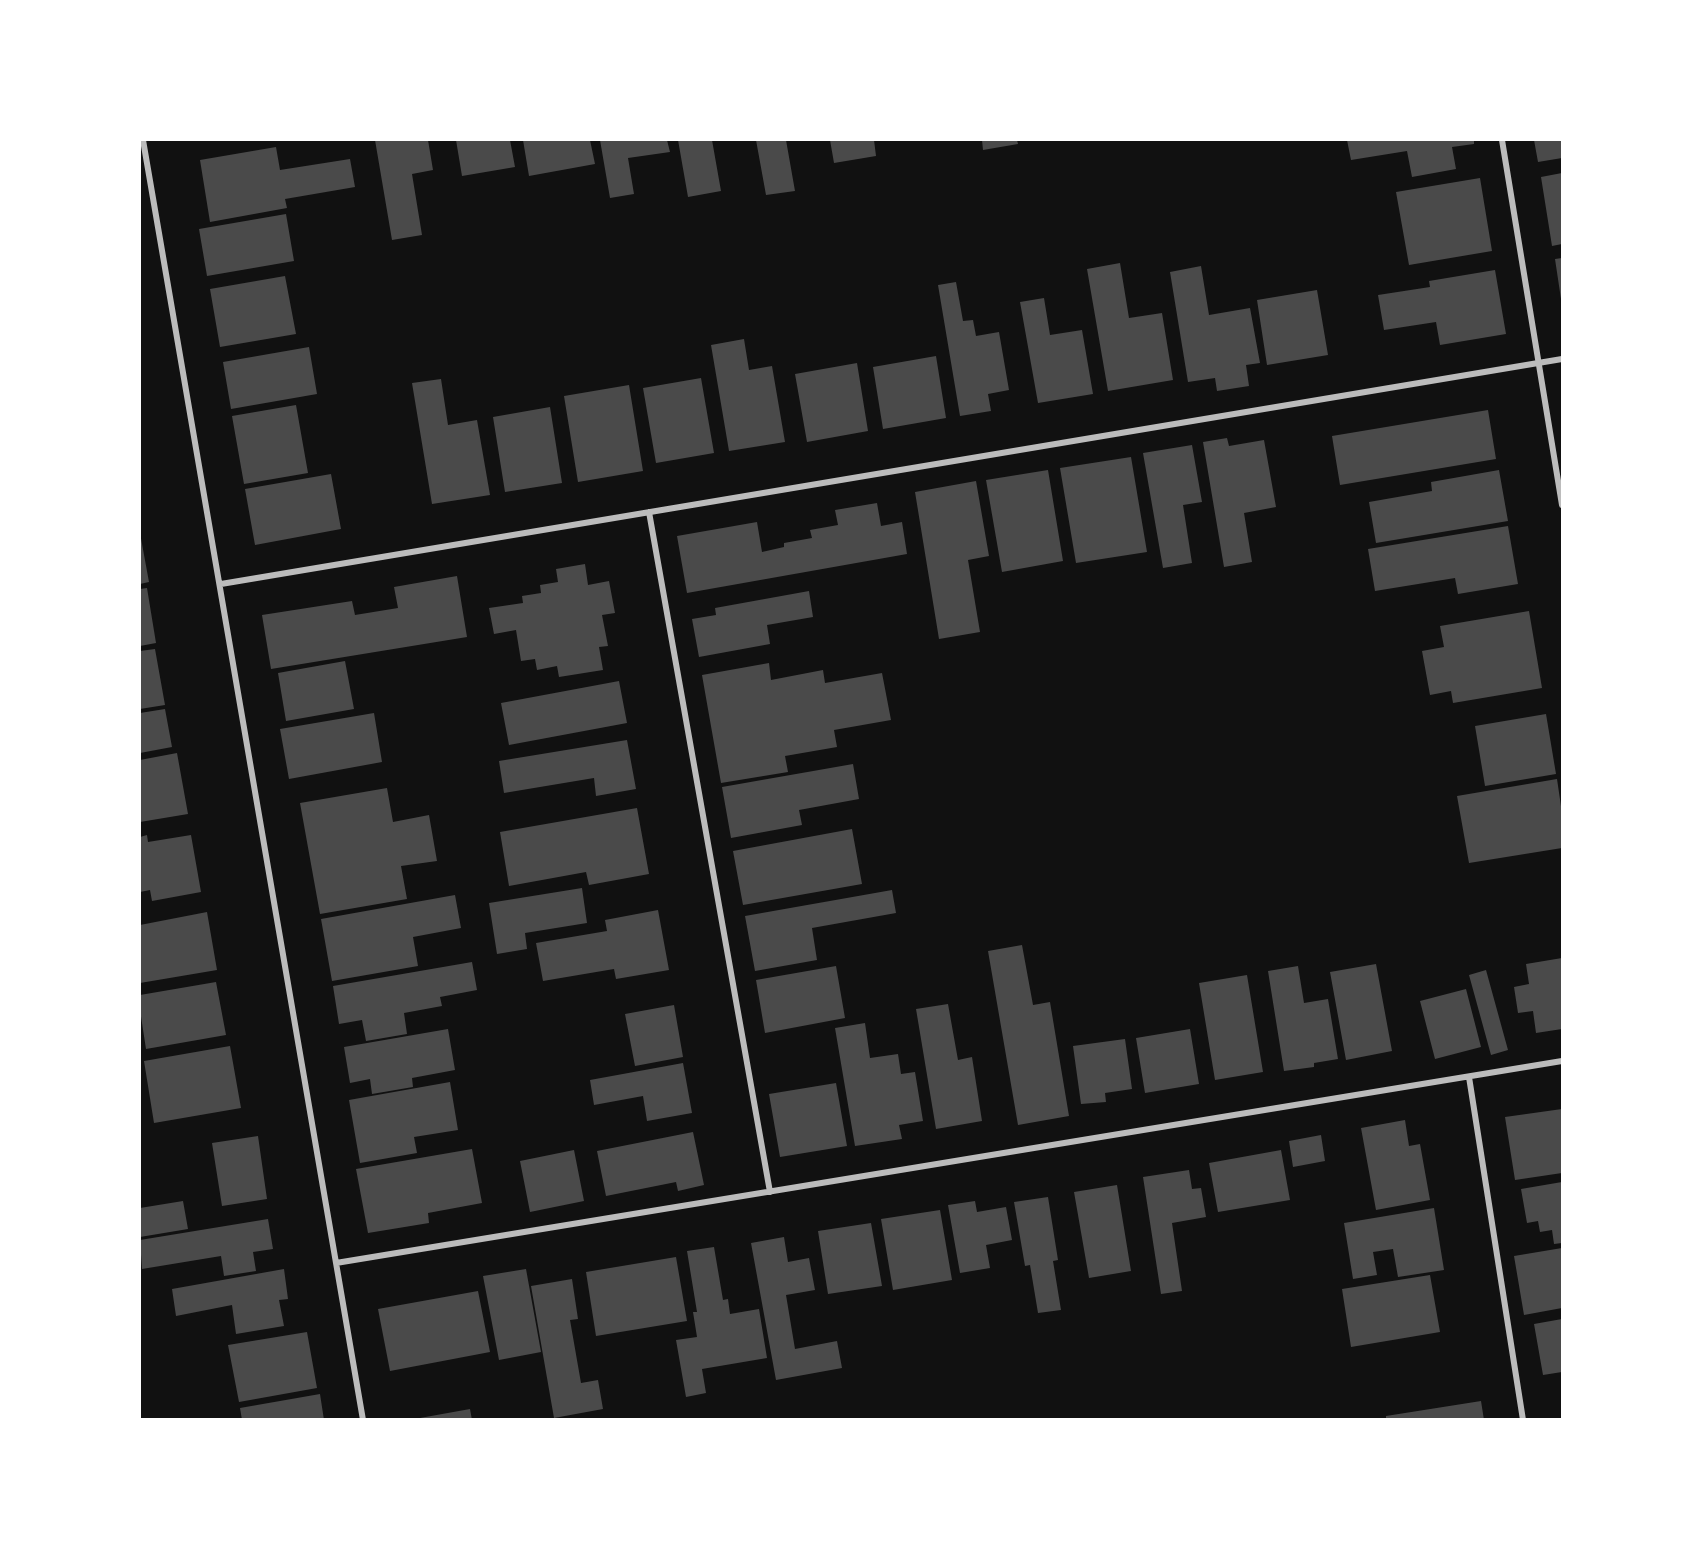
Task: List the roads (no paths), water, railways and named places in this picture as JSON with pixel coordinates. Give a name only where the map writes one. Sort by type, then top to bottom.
[{"type":"street","points":[[143,140],[363,1419]]},
{"type":"street","points":[[1502,140],[1563,505]]},
{"type":"street","points":[[221,584],[1563,359]]},
{"type":"street","points":[[649,512],[770,1192]]},
{"type":"street","points":[[336,1263],[1563,1061]]},
{"type":"street","points":[[1469,1077],[1523,1419]]}]
